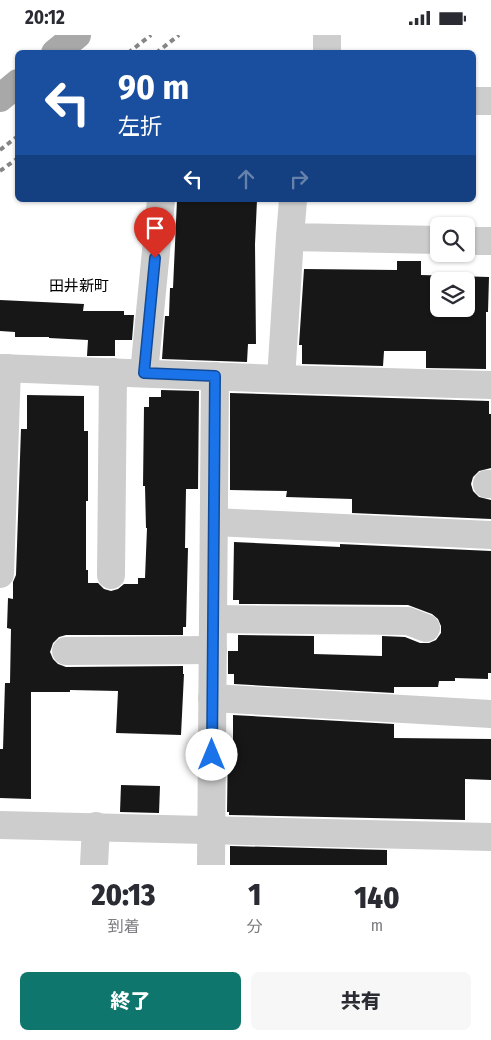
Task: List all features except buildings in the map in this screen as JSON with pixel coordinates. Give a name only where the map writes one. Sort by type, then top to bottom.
[{"type":"main road","points":[[58,50],[76,35]]},
{"type":"main road","points":[[0,97],[15,85]]},
{"type":"street","points":[[327,35],[327,50]]},
{"type":"street","points":[[476,101],[491,101]]},
{"type":"street","points":[[144,373],[161,202]]},
{"type":"street","points":[[281,379],[293,202]]},
{"type":"street","points":[[290,237],[430,240]]},
{"type":"street","points":[[475,241],[491,241]]},
{"type":"street","points":[[0,574],[3,368],[491,385]]},
{"type":"street","points":[[111,575],[113,372]]},
{"type":"street","points":[[211,865],[215,376]]},
{"type":"street","points":[[214,522],[491,535]]},
{"type":"street","points":[[213,619],[408,621],[426,628]]},
{"type":"street","points":[[66,651],[213,649]]},
{"type":"street","points":[[212,698],[491,714]]},
{"type":"street","points":[[0,825],[491,837]]},
{"type":"street","points":[[94,865],[96,826]]},
{"type":"railway","points":[[132,50],[151,35]]},
{"type":"railway","points":[[160,50],[179,35]]},
{"type":"railway","points":[[0,150],[15,138]]},
{"type":"railway","points":[[0,171],[15,160]]},
{"type":"district","name":"田井新町","points":[[79,286]]},
{"type":"route","points":[[155,258],[144,373],[215,376],[212,755]]}]
